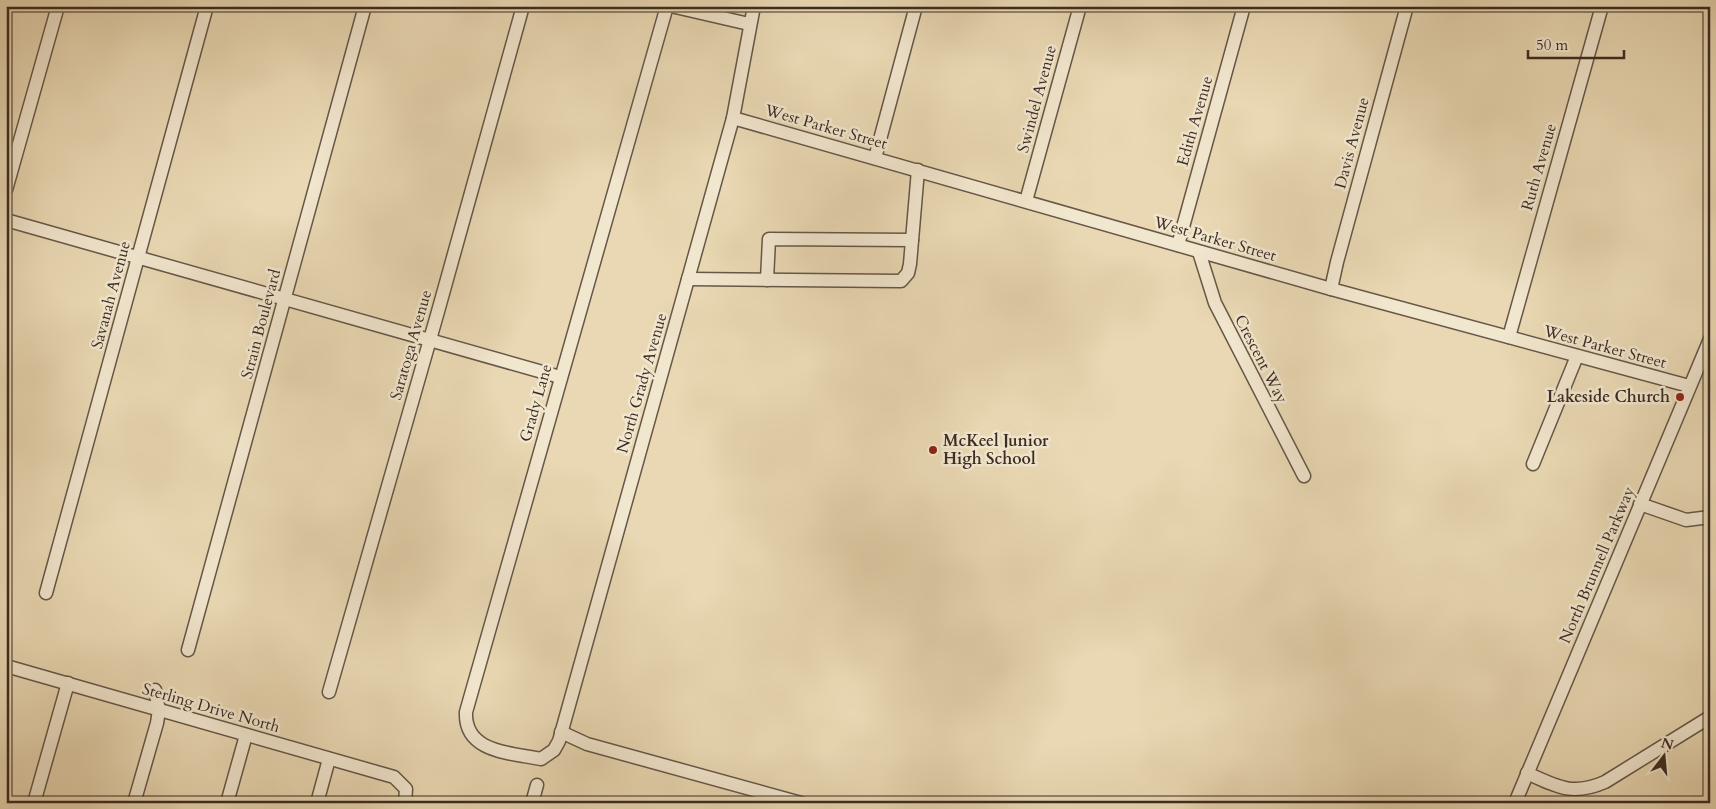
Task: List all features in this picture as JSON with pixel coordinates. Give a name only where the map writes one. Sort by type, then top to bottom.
[{"type":"street","points":[[6,190],[58,6]]},
{"type":"street","name":"Savanah Avenue","points":[[46,593],[208,6]]},
{"type":"street","name":"Strain Boulevard","points":[[188,650],[365,6]]},
{"type":"street","name":"Saratoga Avenue","points":[[329,692],[523,6]]},
{"type":"street","name":"Grady Lane","points":[[541,759],[487,748],[476,741],[469,732],[466,712],[667,6]]},
{"type":"street","points":[[671,6],[749,24]]},
{"type":"street","name":"North Grady Avenue","points":[[541,759],[554,750],[561,732],[734,118],[749,24],[754,6]]},
{"type":"street","points":[[874,158],[916,6]]},
{"type":"street","name":"Swindel Avenue","points":[[1026,201],[1080,6]]},
{"type":"street","name":"Edith Avenue","points":[[1178,245],[1244,6]]},
{"type":"street","name":"Davis Avenue","points":[[1331,289],[1336,262],[1407,6]]},
{"type":"street","name":"Ruth Avenue","points":[[1509,337],[1602,6]]},
{"type":"street","name":"West Parker Street","points":[[734,118],[1199,252],[1689,386]]},
{"type":"street","points":[[688,279],[901,281],[908,273],[910,264],[918,170]]},
{"type":"street","points":[[6,220],[560,377]]},
{"type":"street","points":[[767,280],[769,240],[912,240]]},
{"type":"street","name":"Crescent Way","points":[[1199,252],[1215,303],[1304,476]]},
{"type":"street","name":"North Brunnell Parkway","points":[[1515,803],[1710,339]]},
{"type":"street","points":[[1533,464],[1577,356]]},
{"type":"street","points":[[1640,504],[1686,520],[1710,517]]},
{"type":"street","name":"Sterling Drive North","points":[[6,666],[394,777],[406,789],[405,803]]},
{"type":"street","points":[[34,803],[68,683]]},
{"type":"street","points":[[134,803],[159,710],[155,690]]},
{"type":"street","points":[[1527,773],[1570,790],[1589,789],[1605,782],[1710,717]]},
{"type":"street","points":[[561,732],[587,744],[801,803]]},
{"type":"street","points":[[227,803],[246,735]]},
{"type":"street","points":[[317,803],[329,759]]},
{"type":"street","points":[[532,803],[537,785]]},
{"type":"place","name":"Lakeside Church","points":[[1680,397]]},
{"type":"place","name":"McKeel Junior High School","points":[[933,450]]}]
